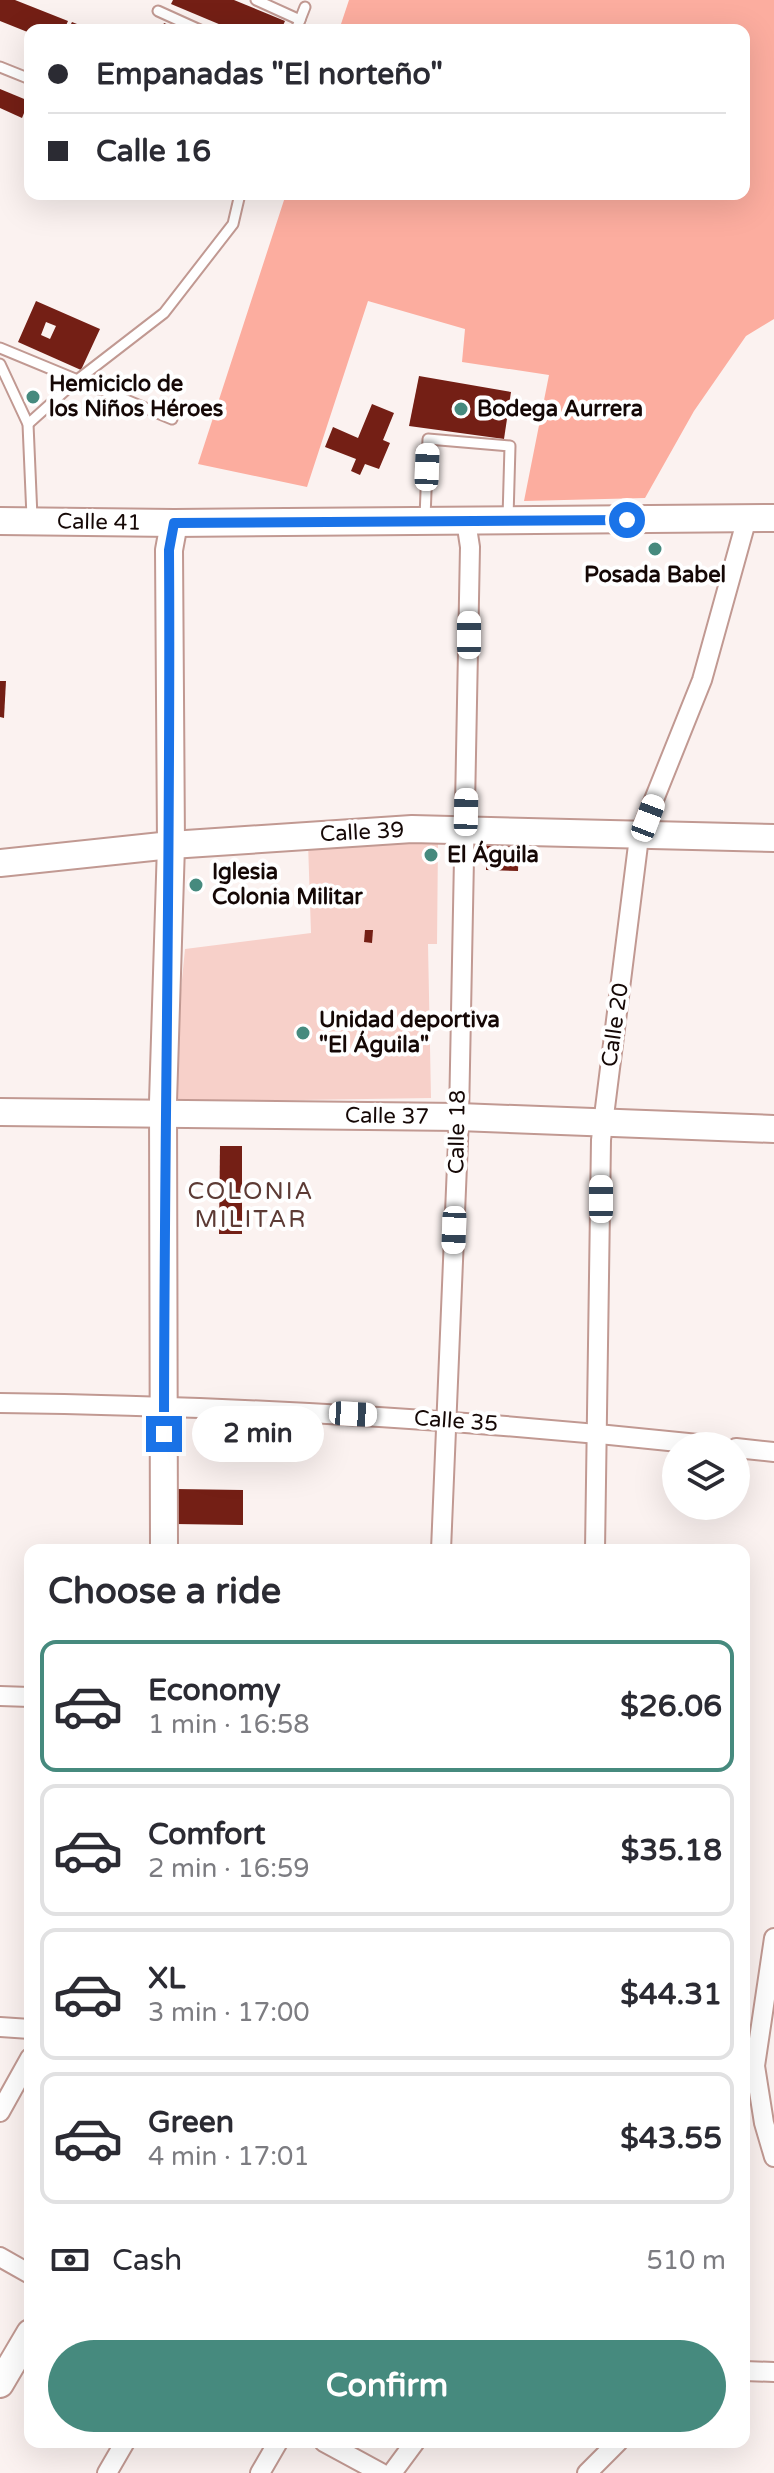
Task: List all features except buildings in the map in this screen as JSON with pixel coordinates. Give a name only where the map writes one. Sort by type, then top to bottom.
[{"type":"main road","name":"Calle 41","points":[[0,521],[174,523],[774,518]]},
{"type":"main road","points":[[164,1544],[165,1113],[171,845],[169,550],[174,523]]},
{"type":"main road","name":"Calle 39","points":[[0,863],[325,833],[467,830],[639,837],[774,838]]},
{"type":"main road","name":"Calle 37","points":[[0,1112],[459,1117],[604,1125],[774,1129]]},
{"type":"main road","points":[[0,2384],[24,2343]]},
{"type":"street","name":"Calle 20","points":[[595,1544],[604,1125],[639,837],[702,680],[747,518]]},
{"type":"street","name":"Calle 18","points":[[441,1544],[467,830],[470,547],[466,521]]},
{"type":"street","name":"Calle 35","points":[[0,1403],[164,1405],[447,1419],[662,1440]]},
{"type":"street","points":[[750,1449],[774,1452]]},
{"type":"street","points":[[0,1696],[24,1697]]},
{"type":"street","points":[[774,1938],[750,2066],[774,2157]]},
{"type":"street","points":[[0,2027],[24,2029]]},
{"type":"street","points":[[0,2112],[24,2069]]},
{"type":"street","points":[[0,2257],[24,2271]]},
{"type":"street","points":[[750,2371],[774,2372]]},
{"type":"street","points":[[107,2473],[122,2448]]},
{"type":"street","points":[[260,2473],[275,2448]]},
{"type":"street","points":[[335,2448],[381,2473]]},
{"type":"street","points":[[392,2473],[411,2448]]},
{"type":"street","points":[[587,2473],[612,2448]]},
{"type":"lane","points":[[256,0],[296,24]]},
{"type":"lane","points":[[298,24],[305,7]]},
{"type":"lane","points":[[158,11],[187,24]]},
{"type":"lane","points":[[0,67],[24,77]]},
{"type":"lane","points":[[28,424],[76,381],[164,313],[233,224],[239,200]]},
{"type":"lane","points":[[0,348],[172,419]]},
{"type":"lane","points":[[0,364],[28,424],[32,521]]},
{"type":"lane","points":[[425,522],[428,439],[510,446],[508,521]]},
{"type":"shaded area","points":[[349,0],[774,0],[774,319],[746,336],[694,411],[645,498],[524,501],[549,375],[462,362],[465,329],[368,301],[307,487],[198,464],[284,200],[750,200],[750,24],[341,24]]},
{"type":"shaded area","name":"Unidad deportiva \"El Águila\"","points":[[438,841],[437,944],[428,944],[431,1098],[170,1102],[185,949],[311,933],[308,843]]},
{"type":"place","name":"Hemiciclo de los Niños Héroes","points":[[33,397]]},
{"type":"place","name":"Bodega Aurrera","points":[[461,409]]},
{"type":"place","name":"Posada Babel","points":[[655,549]]},
{"type":"place","name":"El Águila","points":[[431,855]]},
{"type":"place","name":"Iglesia Colonia Militar","points":[[196,885]]},
{"type":"place","name":"Unidad deportiva \"El Águila\"","points":[[303,1033]]},
{"type":"district","name":"COLONIA MILITAR","points":[[251,1205]]},
{"type":"route","points":[[164,1434],[163,1102],[171,845],[169,550],[174,523],[627,520]]}]
